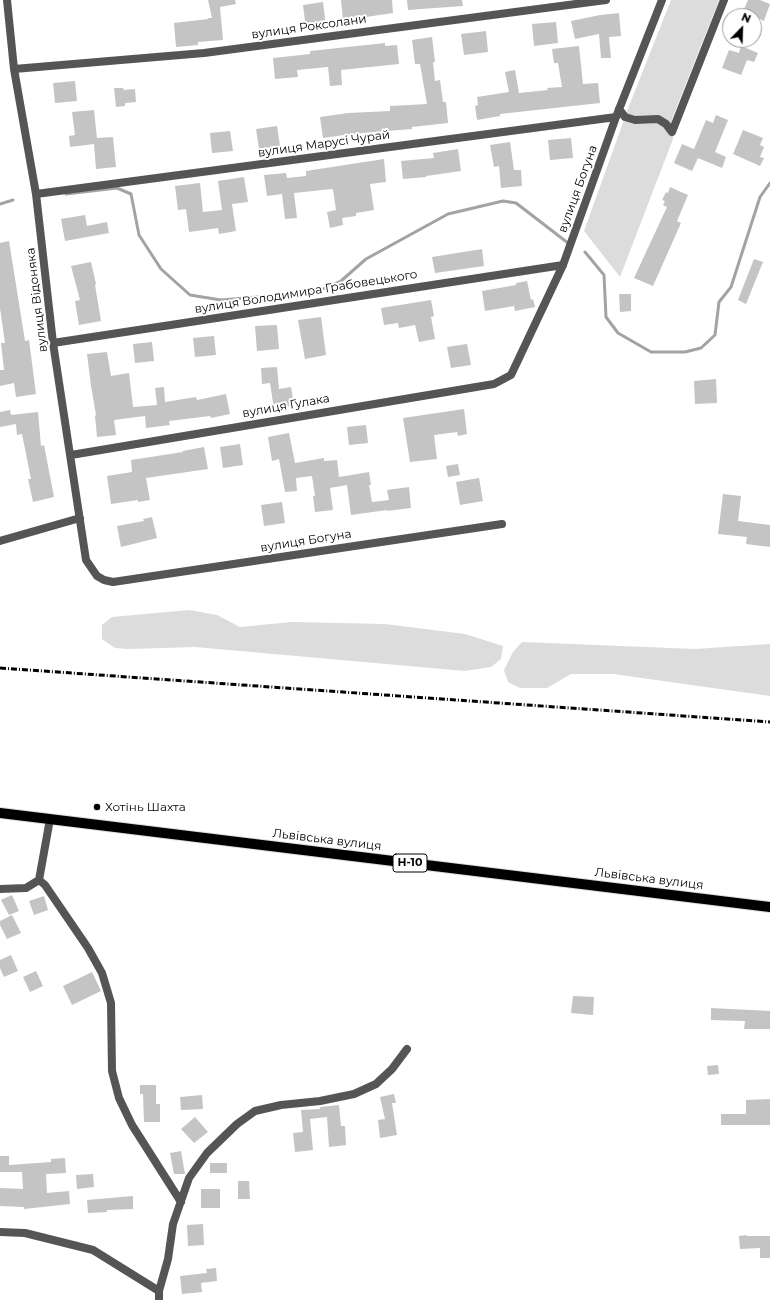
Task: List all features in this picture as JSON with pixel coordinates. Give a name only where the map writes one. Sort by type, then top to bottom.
[{"type":"main road","name":"Львівська вулиця","points":[[0,813],[770,907]]},
{"type":"street","name":"вулиця Відоняка","points":[[7,0],[14,69],[36,194],[53,343],[86,560],[97,576],[104,580],[113,582]]},
{"type":"street","name":"вулиця Роксолани","points":[[14,69],[204,54],[606,0]]},
{"type":"street","name":"вулиця Богуна","points":[[504,378],[511,375],[563,265],[616,117],[662,0]]},
{"type":"street","points":[[619,109],[625,117],[635,120],[658,119],[666,124],[672,132],[724,0]]},
{"type":"street","name":"вулиця Марусі Чурай","points":[[36,194],[616,117]]},
{"type":"street","name":"вулиця Володимира Грабовецького","points":[[53,343],[563,265]]},
{"type":"street","name":"вулиця Гулака","points":[[71,455],[494,384],[504,378]]},
{"type":"street","points":[[0,541],[80,518]]},
{"type":"street","name":"вулиця Богуна","points":[[113,582],[502,524]]},
{"type":"street","points":[[0,889],[26,888],[39,880],[50,819]]},
{"type":"street","points":[[39,880],[45,885],[88,948],[102,973],[111,1003],[112,1071],[119,1098],[132,1125],[181,1202]]},
{"type":"street","points":[[160,1300],[159,1291],[168,1259],[173,1224],[189,1178],[207,1153],[236,1124],[255,1111],[281,1105],[320,1101],[354,1094],[376,1084],[392,1069],[407,1049]]},
{"type":"street","points":[[0,1232],[25,1233],[93,1250],[159,1291]]},
{"type":"shaded area","points":[[671,0],[719,0],[672,119],[673,139],[620,277],[584,231],[629,106]]},
{"type":"shaded area","points":[[189,610],[217,615],[240,627],[292,622],[385,624],[465,634],[503,646],[501,659],[491,667],[465,671],[195,647],[115,648],[102,639],[102,625],[112,617]]},
{"type":"shaded area","points":[[522,642],[695,649],[770,644],[770,696],[613,674],[571,674],[547,688],[520,688],[508,682],[504,670],[513,652]]},
{"type":"building","points":[[208,0],[235,0],[236,4],[220,7],[223,40],[198,42],[198,45],[176,47],[174,23],[212,18]]},
{"type":"building","points":[[341,0],[392,0],[393,13],[366,18],[343,20]]},
{"type":"building","points":[[407,0],[462,0],[463,6],[408,10]]},
{"type":"building","points":[[748,0],[760,0],[770,4],[764,21],[762,20],[762,8],[744,8]]},
{"type":"building","points":[[323,2],[326,27],[306,29],[303,5]]},
{"type":"building","points":[[619,13],[621,36],[609,37],[611,58],[601,58],[599,34],[575,39],[571,21]]},
{"type":"building","points":[[556,22],[558,43],[534,46],[532,24]]},
{"type":"building","points":[[486,31],[488,52],[464,55],[461,34]]},
{"type":"building","points":[[432,37],[435,62],[433,62],[435,81],[440,80],[443,102],[446,102],[448,123],[412,127],[412,129],[323,138],[320,117],[348,113],[390,111],[390,106],[427,104],[420,64],[415,64],[412,40]]},
{"type":"building","points":[[385,43],[385,46],[397,45],[399,64],[341,70],[342,85],[330,86],[328,67],[297,70],[298,77],[275,79],[273,58],[310,54],[310,51]]},
{"type":"building","points":[[579,46],[583,84],[598,83],[600,103],[500,114],[500,116],[477,120],[475,106],[478,105],[477,97],[509,92],[505,72],[515,70],[519,93],[562,87],[558,63],[554,63],[552,49]]},
{"type":"building","points":[[740,48],[746,48],[758,53],[754,62],[747,60],[741,75],[722,68],[729,50],[739,53]]},
{"type":"building","points":[[75,81],[77,101],[55,103],[53,83]]},
{"type":"building","points":[[114,88],[123,88],[124,90],[135,89],[136,102],[125,103],[125,106],[116,107]]},
{"type":"building","points":[[94,110],[97,138],[113,137],[116,167],[96,169],[94,144],[70,147],[69,136],[75,135],[72,112]]},
{"type":"building","points":[[716,115],[728,120],[715,152],[726,157],[722,168],[698,158],[692,171],[674,163],[682,144],[694,149],[706,120],[713,123]]},
{"type":"building","points":[[277,126],[280,146],[259,149],[256,129]]},
{"type":"building","points":[[743,130],[763,138],[760,145],[764,147],[760,157],[764,158],[760,166],[733,154]]},
{"type":"building","points":[[230,131],[233,151],[212,153],[210,133]]},
{"type":"building","points":[[571,138],[573,158],[550,160],[548,140]]},
{"type":"building","points":[[510,142],[514,170],[521,170],[522,186],[501,188],[499,166],[494,167],[490,145]]},
{"type":"building","points":[[458,149],[461,171],[403,179],[401,161],[434,158],[433,153]]},
{"type":"building","points":[[384,159],[386,182],[370,184],[374,210],[356,213],[356,216],[342,218],[343,225],[330,228],[327,212],[336,210],[332,189],[294,193],[297,218],[285,219],[282,194],[267,196],[264,175],[286,173],[287,178],[306,176],[306,171]]},
{"type":"building","points":[[244,177],[248,202],[232,204],[236,231],[219,234],[218,228],[189,232],[186,209],[178,210],[175,186],[200,183],[203,212],[222,210],[218,181]]},
{"type":"building","points":[[670,187],[688,195],[677,221],[681,223],[653,286],[634,278],[667,207],[663,205],[665,201],[662,200],[666,192],[668,193]]},
{"type":"building","points":[[85,215],[87,226],[107,222],[109,233],[65,241],[61,219]]},
{"type":"building","points":[[9,241],[25,341],[29,340],[36,394],[16,397],[14,383],[0,386],[0,370],[4,370],[1,343],[5,343],[0,308],[0,243]]},
{"type":"building","points":[[482,249],[484,266],[435,273],[432,257]]},
{"type":"building","points":[[754,259],[763,262],[746,304],[738,300]]},
{"type":"building","points":[[91,262],[96,284],[101,321],[79,325],[75,301],[80,300],[71,266]]},
{"type":"building","points":[[527,281],[531,300],[533,299],[535,307],[515,311],[514,306],[485,311],[482,291],[516,285],[516,283]]},
{"type":"building","points":[[619,294],[631,294],[631,311],[620,312]]},
{"type":"building","points":[[431,300],[434,316],[431,317],[435,339],[419,342],[415,325],[399,328],[398,323],[384,325],[381,308]]},
{"type":"building","points":[[321,317],[326,355],[305,359],[298,320]]},
{"type":"building","points":[[277,325],[279,349],[257,351],[255,326]]},
{"type":"building","points":[[214,336],[216,355],[195,357],[193,338]]},
{"type":"building","points":[[152,342],[154,361],[135,363],[133,344]]},
{"type":"building","points":[[467,344],[471,365],[451,368],[447,347]]},
{"type":"building","points":[[107,352],[111,376],[129,373],[133,407],[157,405],[155,388],[164,387],[165,402],[196,397],[197,400],[226,394],[230,414],[211,418],[210,416],[169,421],[170,425],[146,428],[145,416],[114,420],[116,435],[97,437],[96,415],[87,354]]},
{"type":"building","points":[[277,367],[279,389],[291,387],[294,405],[274,409],[270,383],[262,384],[261,368]]},
{"type":"building","points":[[716,379],[717,403],[695,404],[694,381]]},
{"type":"building","points":[[464,409],[467,434],[458,436],[457,432],[434,435],[437,459],[410,462],[403,418]]},
{"type":"building","points":[[10,410],[11,415],[38,412],[41,446],[44,445],[54,497],[33,502],[28,479],[31,479],[22,434],[17,435],[16,424],[0,427],[0,412]]},
{"type":"building","points":[[366,425],[368,443],[349,445],[347,427]]},
{"type":"building","points":[[289,433],[295,463],[324,458],[324,461],[337,460],[339,477],[369,472],[371,485],[369,485],[372,502],[389,500],[387,490],[409,487],[411,508],[351,515],[347,485],[330,488],[333,510],[315,512],[313,496],[315,496],[312,476],[296,478],[297,491],[285,492],[279,459],[272,461],[268,437]]},
{"type":"building","points":[[240,444],[243,465],[223,468],[220,447]]},
{"type":"building","points":[[204,447],[208,469],[146,478],[150,500],[138,502],[138,500],[111,504],[107,476],[132,472],[131,460],[183,452]]},
{"type":"building","points":[[458,464],[460,475],[448,477],[446,466]]},
{"type":"building","points":[[479,478],[483,501],[460,505],[456,482]]},
{"type":"building","points":[[723,494],[741,496],[738,521],[770,525],[770,547],[746,544],[747,537],[718,534]]},
{"type":"building","points":[[282,502],[285,523],[264,526],[261,505]]},
{"type":"building","points":[[152,517],[157,538],[121,547],[117,526],[144,521],[143,519]]},
{"type":"building","points":[[12,895],[19,911],[9,915],[1,900]]},
{"type":"building","points":[[44,896],[48,910],[34,915],[29,901]]},
{"type":"building","points":[[12,915],[21,933],[7,939],[0,925],[0,921]]},
{"type":"building","points":[[11,955],[18,971],[4,977],[0,968],[0,960]]},
{"type":"building","points":[[36,971],[43,986],[30,992],[23,977]]},
{"type":"building","points":[[92,972],[101,991],[72,1005],[63,986]]},
{"type":"building","points":[[573,996],[594,997],[593,1015],[571,1013]]},
{"type":"building","points":[[711,1008],[770,1011],[770,1029],[744,1029],[745,1021],[711,1020]]},
{"type":"building","points":[[718,1065],[719,1074],[708,1075],[707,1066]]},
{"type":"building","points":[[140,1085],[156,1085],[156,1104],[160,1104],[160,1122],[144,1122],[143,1094],[140,1094]]},
{"type":"building","points":[[394,1094],[396,1103],[392,1103],[397,1135],[380,1138],[378,1120],[385,1119],[380,1097]]},
{"type":"building","points":[[202,1095],[203,1109],[181,1110],[180,1097]]},
{"type":"building","points":[[770,1099],[770,1125],[721,1125],[721,1114],[746,1114],[746,1100]]},
{"type":"building","points":[[339,1105],[341,1126],[345,1126],[346,1145],[329,1147],[327,1117],[310,1119],[313,1150],[295,1152],[293,1133],[303,1132],[301,1110],[320,1109],[320,1107]]},
{"type":"building","points":[[195,1117],[208,1132],[194,1143],[181,1129]]},
{"type":"building","points":[[181,1151],[185,1174],[174,1174],[170,1153]]},
{"type":"building","points":[[0,1156],[9,1156],[9,1165],[51,1162],[51,1159],[65,1158],[66,1173],[46,1174],[47,1193],[69,1191],[70,1204],[24,1209],[24,1207],[0,1206],[0,1188],[23,1189],[22,1172],[0,1172]]},
{"type":"building","points":[[210,1163],[227,1163],[227,1173],[210,1173]]},
{"type":"building","points":[[93,1174],[94,1187],[77,1189],[76,1175]]},
{"type":"building","points":[[238,1181],[249,1181],[250,1199],[238,1199]]},
{"type":"building","points":[[201,1189],[220,1189],[220,1208],[201,1208]]},
{"type":"building","points":[[133,1196],[133,1209],[107,1210],[107,1212],[88,1213],[87,1200]]},
{"type":"building","points":[[203,1224],[204,1245],[188,1246],[187,1225]]},
{"type":"building","points":[[739,1236],[770,1236],[770,1258],[760,1258],[760,1248],[740,1249]]},
{"type":"building","points":[[216,1268],[217,1281],[201,1283],[202,1292],[182,1294],[180,1276],[207,1273],[206,1269]]},
{"type":"waterway","points":[[585,252],[604,275],[606,317],[618,333],[651,352],[685,352],[701,348],[715,335],[719,302],[731,287],[760,197],[770,183]]},
{"type":"waterway","points":[[66,194],[117,188],[131,194],[139,235],[161,269],[190,295],[221,300],[316,292],[341,281],[366,259],[448,214],[503,201],[516,203],[568,243]]},
{"type":"waterway","points":[[0,204],[13,200]]},
{"type":"railway","points":[[0,668],[770,722]]},
{"type":"place","name":"Хотінь Шахта","points":[[97,807]]}]
